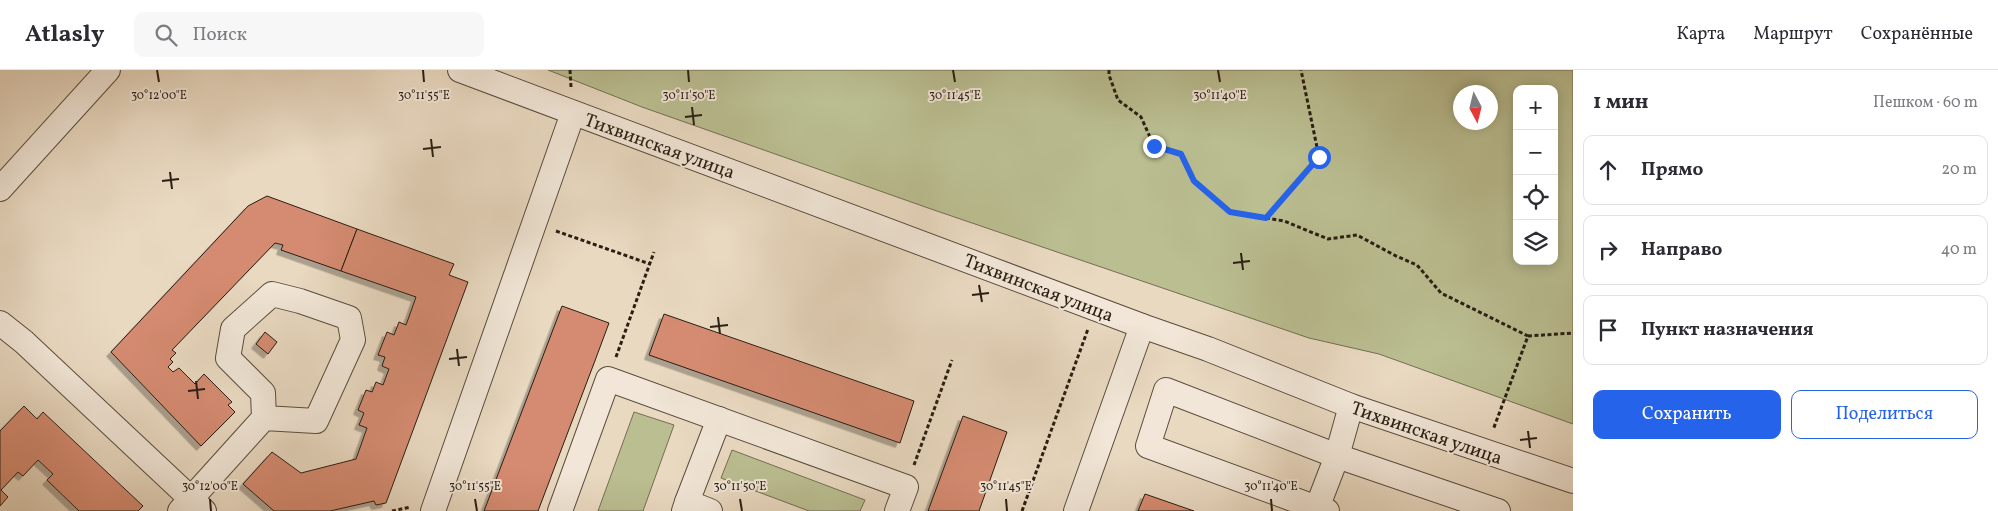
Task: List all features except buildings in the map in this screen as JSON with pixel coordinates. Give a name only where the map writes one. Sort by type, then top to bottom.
[{"type":"street","points":[[0,189],[108,70]]},
{"type":"street","points":[[460,70],[573,113]]},
{"type":"street","name":"Тихвинская улица","points":[[433,511],[573,113],[1208,349],[1352,406],[1573,481]]},
{"type":"street","points":[[0,323],[24,342],[192,507],[264,418],[263,393],[228,358],[233,329],[272,294],[300,301],[349,318],[353,340],[316,422],[264,418]]},
{"type":"street","points":[[1076,511],[1142,326]]},
{"type":"street","points":[[560,511],[608,379],[906,487],[897,511]]},
{"type":"street","points":[[1352,406],[1337,456],[1322,510],[1148,446],[1166,390],[1337,456],[1498,511]]},
{"type":"street","points":[[710,511],[685,507],[719,419]]},
{"type":"path","points":[[1109,70],[1118,100],[1142,118],[1154,146],[1181,154],[1194,181],[1230,212],[1284,221],[1328,239],[1357,236],[1417,265],[1441,293],[1528,336],[1573,333]]},
{"type":"path","points":[[1266,218],[1319,157],[1301,70]]},
{"type":"path","points":[[554,230],[650,264]]},
{"type":"path","points":[[608,379],[654,252]]},
{"type":"path","points":[[1493,431],[1528,336]]},
{"type":"path","points":[[906,487],[952,360]]},
{"type":"green space","points":[[548,70],[1573,70],[1573,424],[1379,354],[1309,338],[931,209],[642,107]]},
{"type":"green space","points":[[634,412],[674,425],[643,511],[598,511]]},
{"type":"green space","points":[[732,450],[865,500],[860,511],[809,511],[721,478]]},
{"type":"route","points":[[1154,146],[1181,154],[1194,181],[1230,212],[1266,218],[1319,157]]}]
